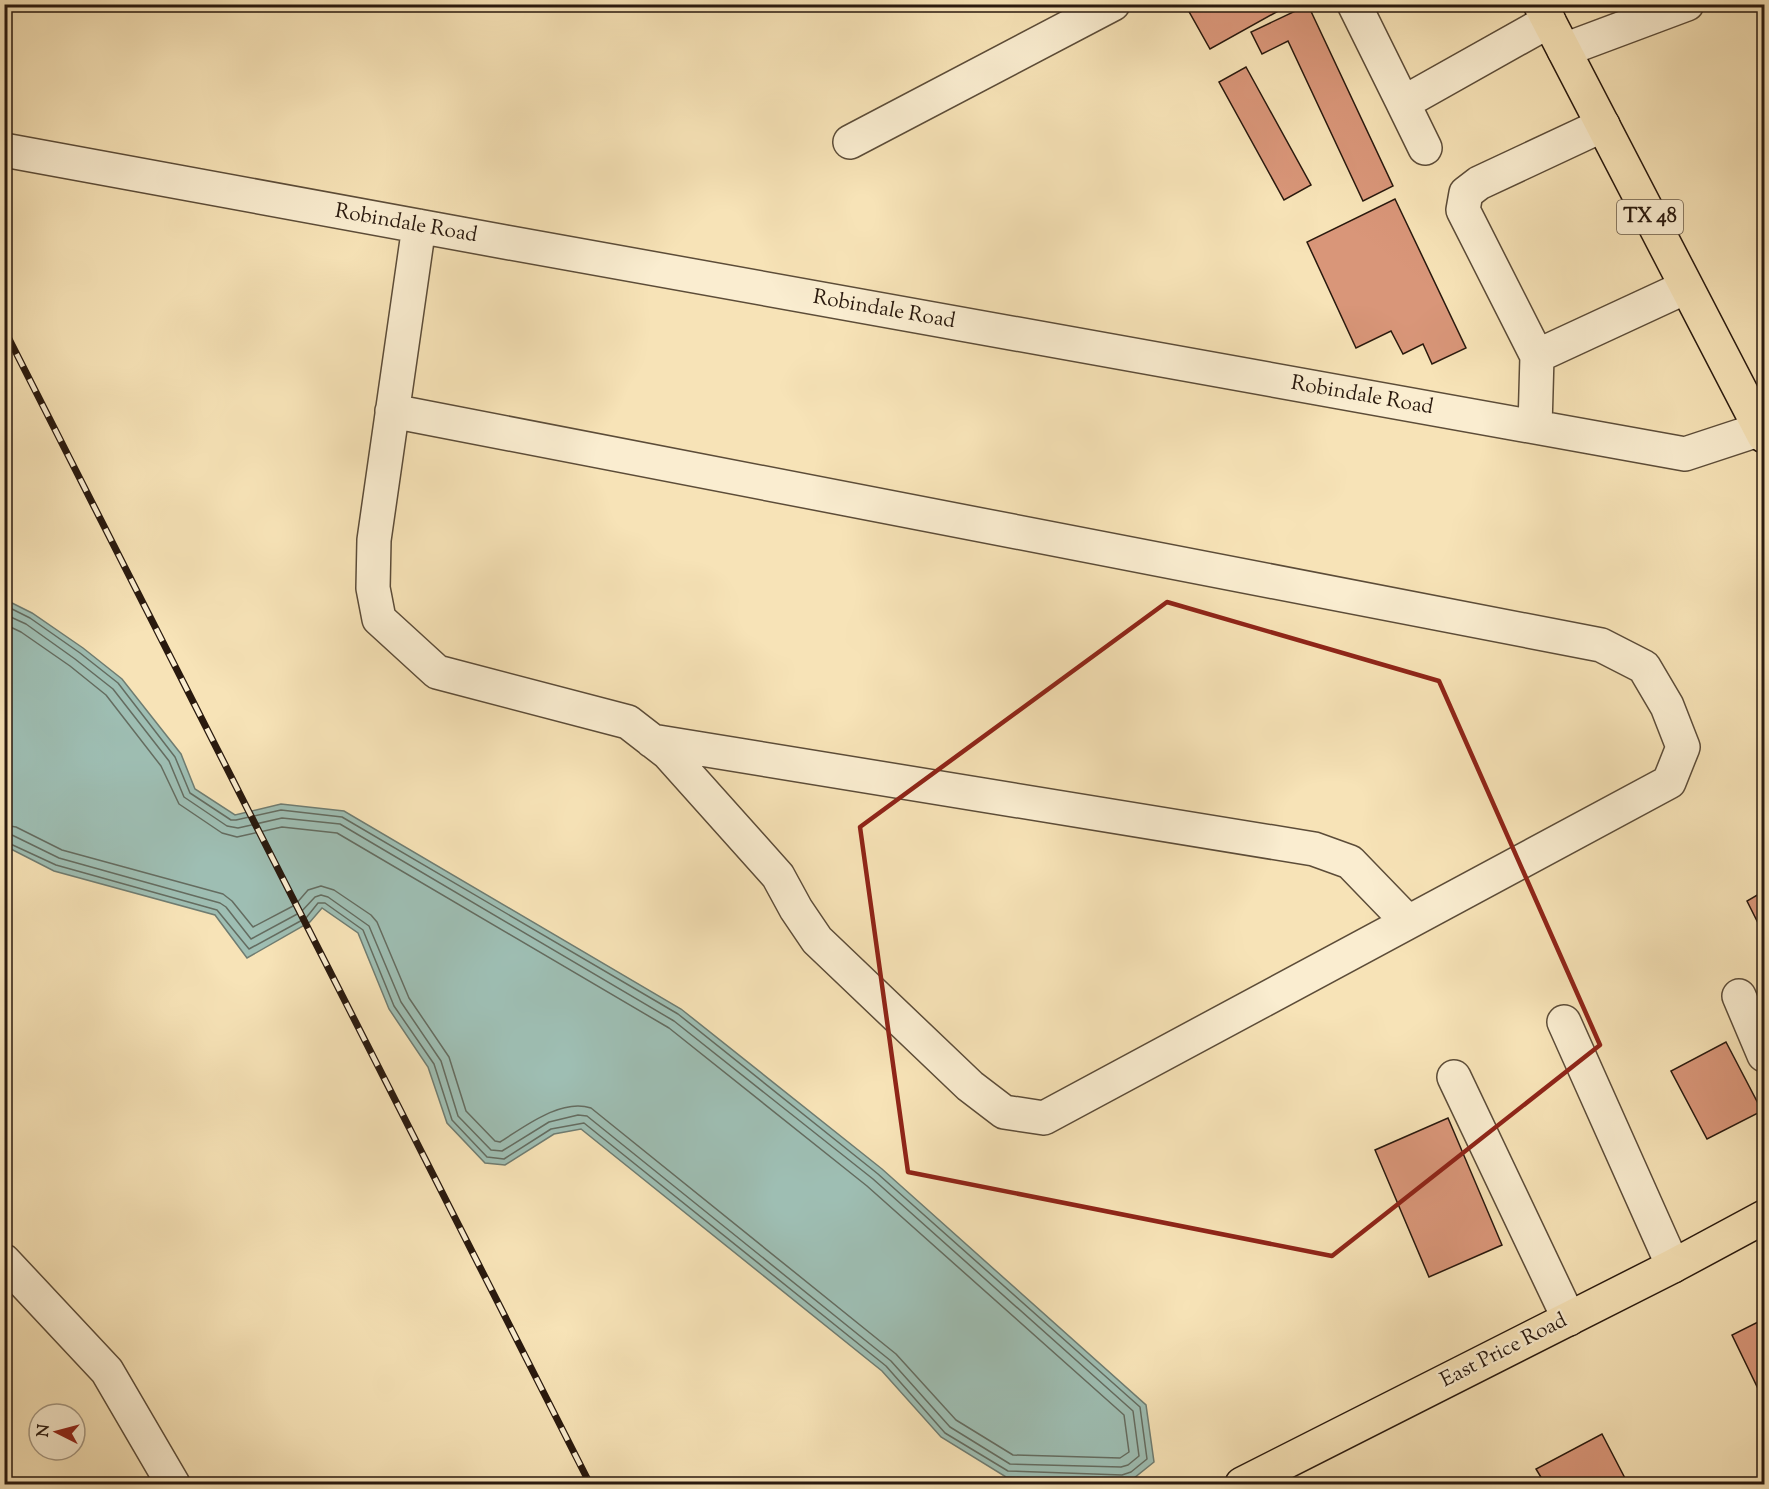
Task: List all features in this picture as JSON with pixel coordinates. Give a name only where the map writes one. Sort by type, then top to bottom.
[{"type":"main road","name":"TX 48","points":[[1545,13],[1763,431]]},
{"type":"main road","name":"East Price Road","points":[[1242,1485],[1673,1266],[1764,1217]]},
{"type":"street","points":[[850,142],[1113,4]]},
{"type":"street","points":[[1354,4],[1425,148]]},
{"type":"street","points":[[1564,50],[1687,4]]},
{"type":"street","points":[[1403,103],[1545,13]]},
{"type":"street","points":[[1535,427],[1537,356],[1463,210],[1466,193],[1479,183],[1603,125]]},
{"type":"street","name":"Robindale Road","points":[[4,150],[1685,454],[1763,431]]},
{"type":"street","points":[[392,411],[1601,645],[1644,667],[1667,706],[1683,747],[1669,782],[1044,1118],[1004,1112],[970,1086],[818,940],[796,909],[778,876],[668,753],[628,722],[437,672],[379,619],[373,588],[374,540],[392,411],[419,226]]},
{"type":"street","points":[[1537,356],[1686,287]]},
{"type":"street","points":[[652,741],[1314,849],[1350,862],[1408,922]]},
{"type":"street","points":[[1739,996],[1764,1055]]},
{"type":"street","points":[[1564,1022],[1673,1266]]},
{"type":"street","points":[[1454,1077],[1569,1319]]},
{"type":"street","points":[[4,1261],[107,1371],[173,1485]]},
{"type":"highlighted area","points":[[1167,602],[1439,681],[1600,1045],[1332,1256],[908,1172],[860,827]]},
{"type":"water","points":[[4,599],[32,613],[83,648],[122,679],[181,754],[195,789],[235,815],[281,804],[344,811],[681,1009],[882,1169],[1146,1405],[1154,1462],[1134,1478],[1123,1481],[1006,1477],[941,1437],[882,1371],[581,1129],[554,1134],[505,1165],[485,1163],[447,1123],[428,1067],[389,1009],[358,933],[322,908],[310,922],[247,958],[215,915],[54,871],[5,846]]},
{"type":"building","points":[[1194,4],[1289,5],[1210,49],[1187,8]]},
{"type":"building","points":[[1308,5],[1393,186],[1363,201],[1288,41],[1262,54],[1251,32]]},
{"type":"building","points":[[1246,67],[1311,185],[1284,200],[1219,82]]},
{"type":"building","points":[[1395,199],[1466,348],[1432,364],[1423,344],[1403,354],[1391,331],[1356,348],[1307,242]]},
{"type":"building","points":[[1764,891],[1764,935],[1747,901]]},
{"type":"building","points":[[1726,1042],[1762,1111],[1707,1139],[1671,1071]]},
{"type":"building","points":[[1448,1118],[1502,1245],[1429,1277],[1375,1150]]},
{"type":"building","points":[[1764,1319],[1764,1401],[1732,1335]]},
{"type":"building","points":[[1602,1434],[1628,1484],[1545,1484],[1536,1469]]},
{"type":"railway","points":[[4,329],[590,1484]]}]
